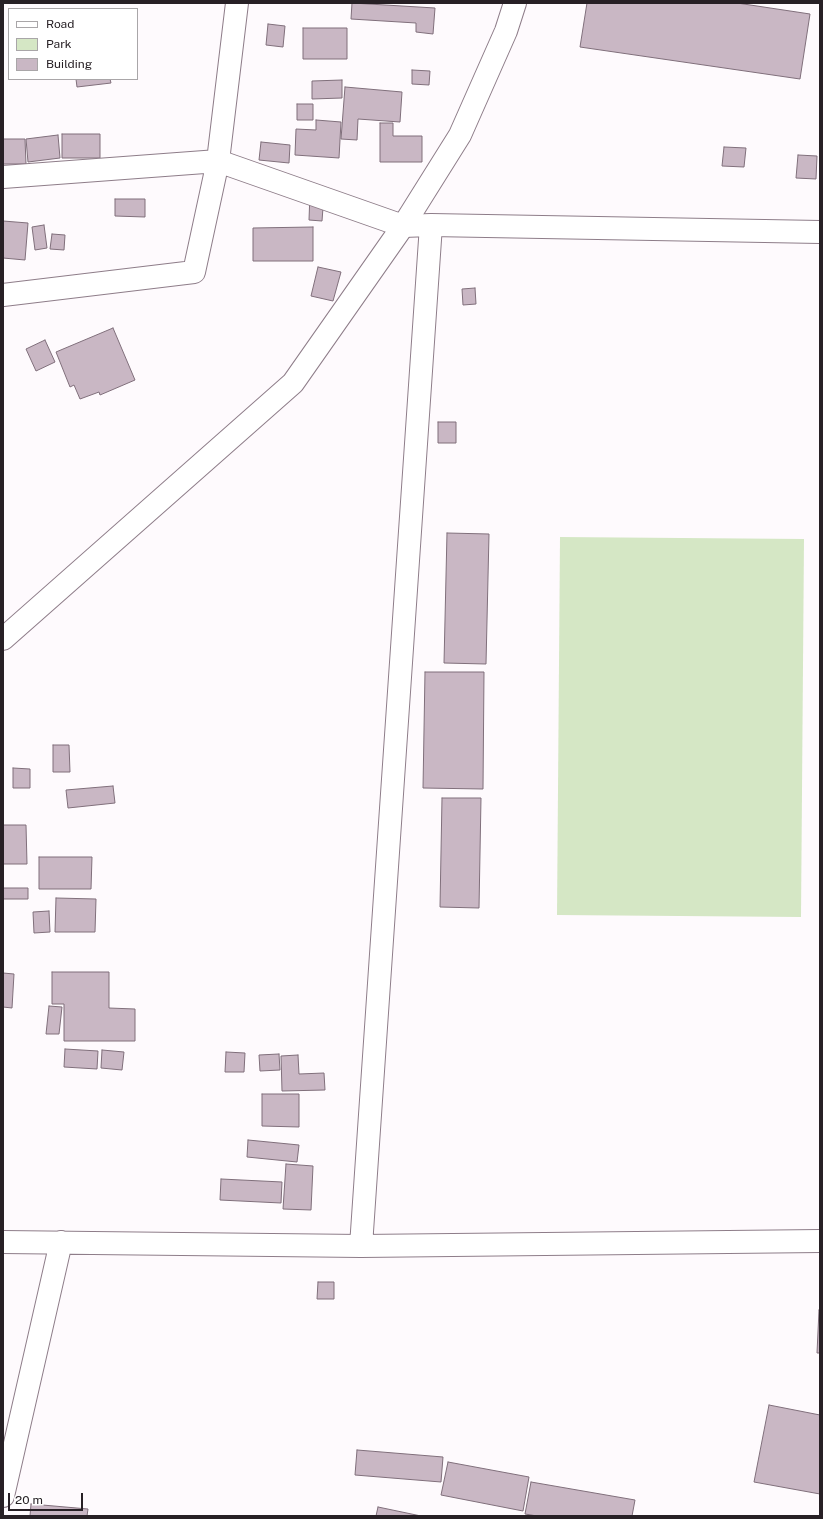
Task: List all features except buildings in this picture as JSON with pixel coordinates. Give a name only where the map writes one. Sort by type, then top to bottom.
[{"type":"main road","points":[[3,295],[194,272],[218,161],[237,3]]},
{"type":"main road","points":[[3,639],[293,383],[403,226],[460,135],[506,31],[515,3]]},
{"type":"main road","points":[[3,176],[218,161],[403,226],[431,225],[820,232]]},
{"type":"main road","points":[[362,1246],[431,225]]},
{"type":"main road","points":[[3,1242],[362,1246],[820,1241]]},
{"type":"main road","points":[[3,1496],[61,1242]]},
{"type":"green space","points":[[560,537],[804,539],[801,917],[557,915]]}]
